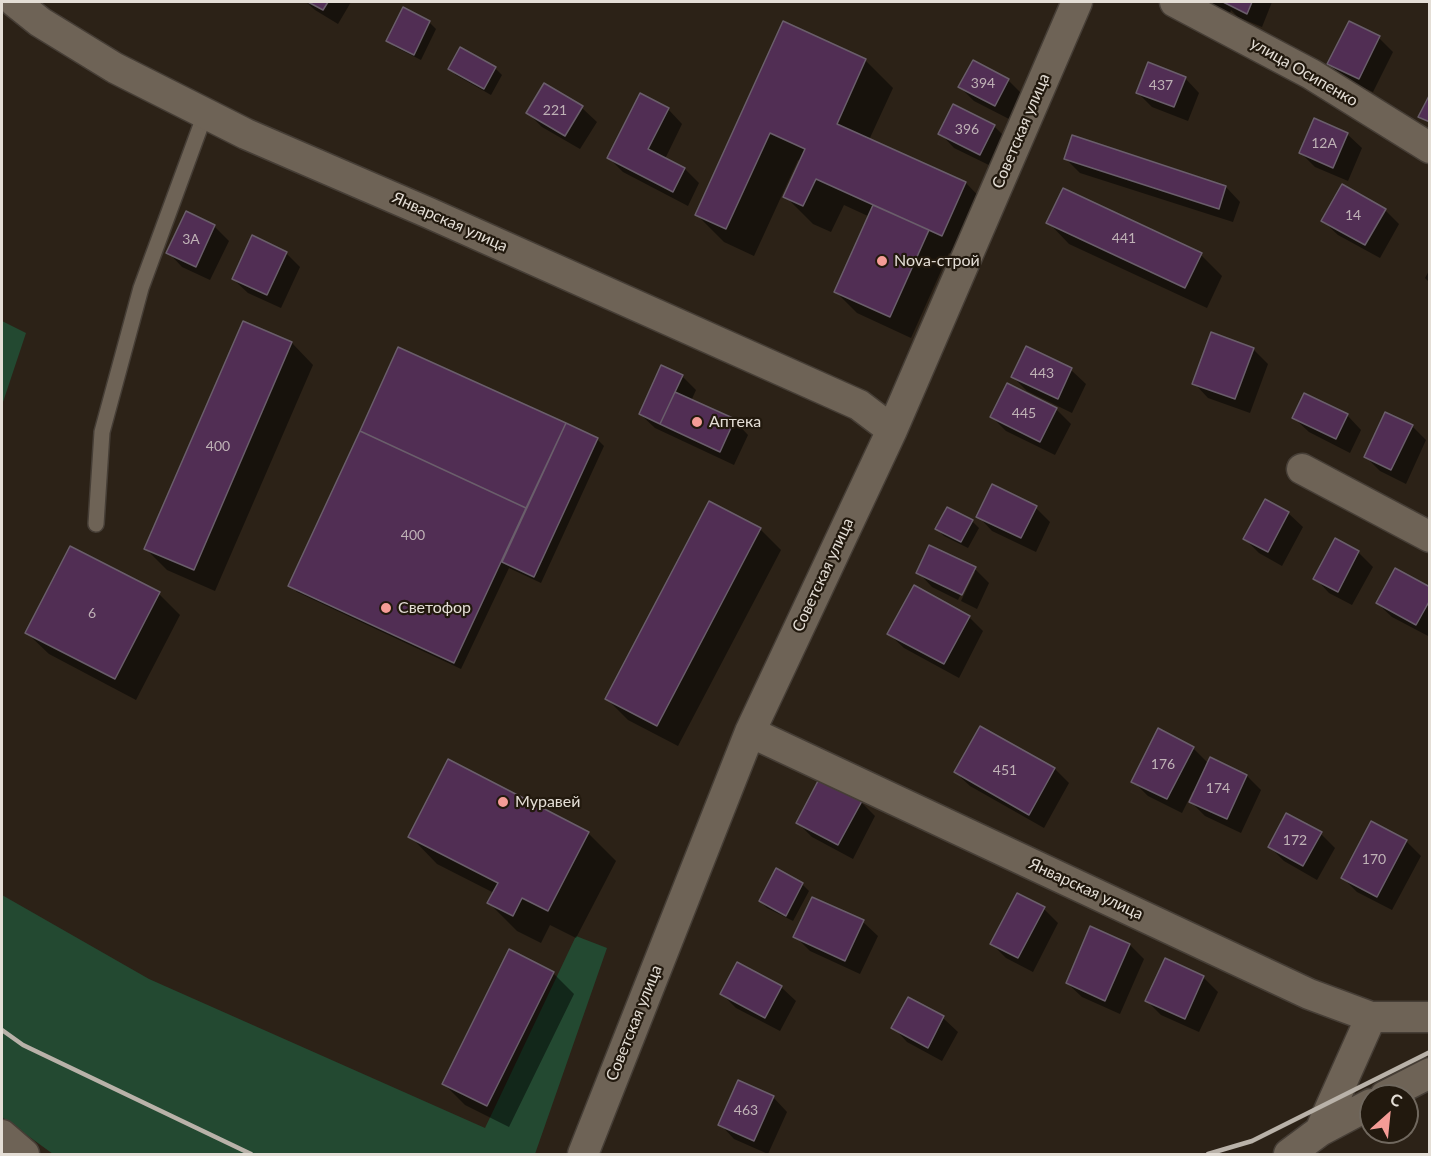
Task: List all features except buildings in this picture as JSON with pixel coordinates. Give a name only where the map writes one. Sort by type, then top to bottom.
[{"type":"street","name":"Январская улица","points":[[15,2],[40,22],[115,68],[205,114],[859,405],[892,430]]},
{"type":"street","name":"Советская улица","points":[[583,1155],[750,732],[892,430],[1077,2]]},
{"type":"street","name":"улица Осипенко","points":[[1175,2],[1311,74],[1430,148]]},
{"type":"street","points":[[1302,469],[1430,537]]},
{"type":"street","name":"Январская улица","points":[[750,732],[1309,994],[1371,1017],[1430,1017]]},
{"type":"street","points":[[1320,1131],[1371,1017]]},
{"type":"street","points":[[1408,1084],[1430,1072]]},
{"type":"street","points":[[1289,1155],[1320,1131],[1359,1110]]},
{"type":"street","points":[[2,1135],[24,1155]]},
{"type":"lane","points":[[96,524],[102,432],[141,288],[205,114]]},
{"type":"green space","points":[[2,321],[26,333],[2,405]]},
{"type":"green space","points":[[2,895],[149,979],[485,1128],[576,936],[607,948],[535,1154],[53,1154],[2,1117]]},
{"type":"railway","points":[[2,1030],[23,1045],[251,1154]]},
{"type":"railway","points":[[1208,1154],[1252,1141],[1430,1052]]},
{"type":"place","name":"Nova-строй","points":[[882,261]]},
{"type":"place","name":"Аптека","points":[[697,422]]},
{"type":"place","name":"Светофор","points":[[386,608]]},
{"type":"place","name":"Муравей","points":[[503,802]]}]
